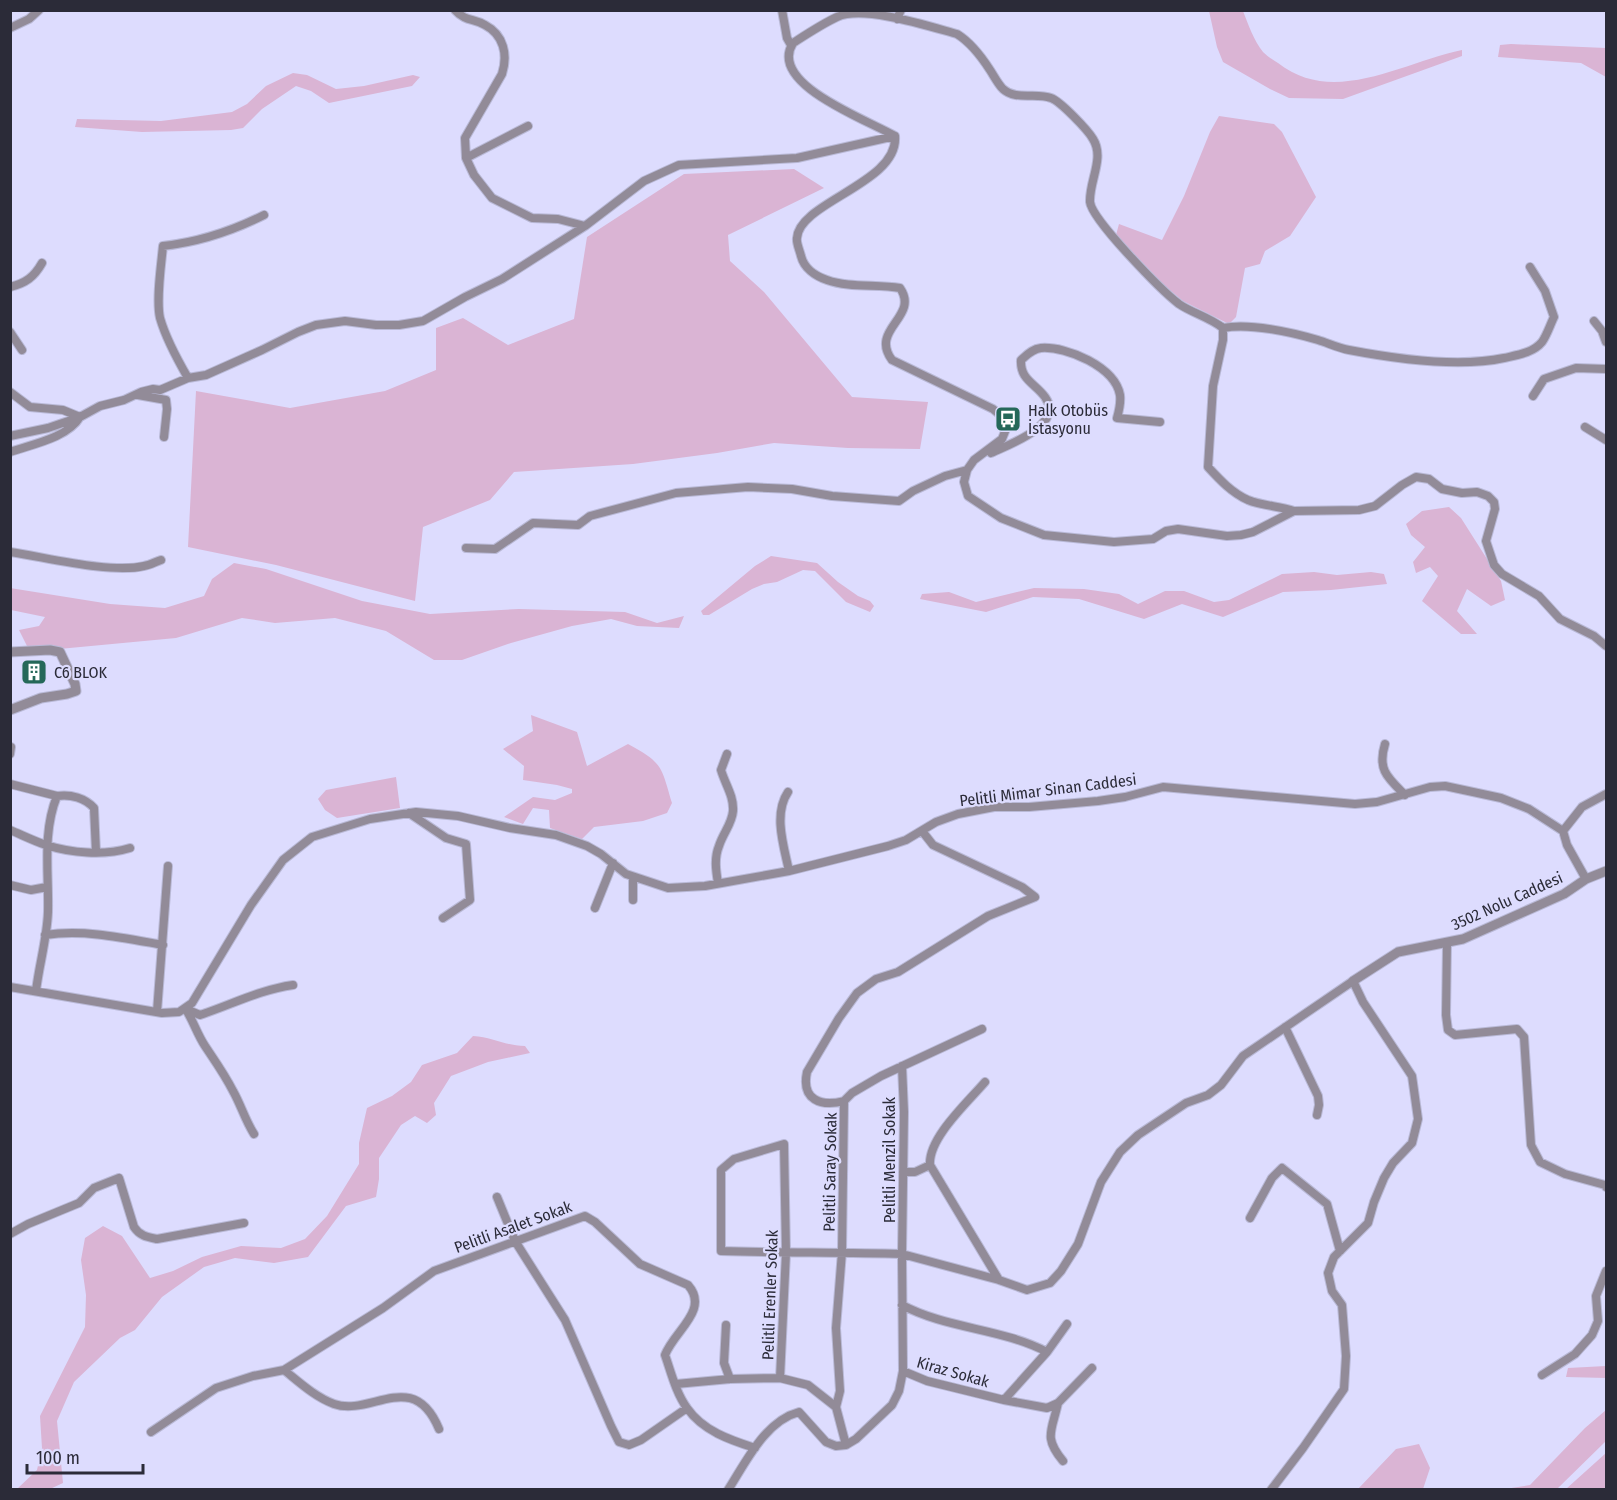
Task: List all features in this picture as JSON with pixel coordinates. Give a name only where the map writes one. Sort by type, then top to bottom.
[{"type":"street","points":[[10,28],[29,20],[39,10]]},
{"type":"street","points":[[455,10],[462,18],[483,24],[495,32],[505,48],[502,74],[465,138],[466,159],[474,175],[492,198],[532,218],[558,219],[585,226]]},
{"type":"street","points":[[782,10],[787,38],[791,45]]},
{"type":"street","points":[[897,19],[901,10]]},
{"type":"street","points":[[895,136],[822,99],[800,82],[791,67],[788,56],[791,45],[837,17],[848,14],[866,13],[897,19],[957,34],[966,40],[989,67],[1003,89],[1016,95],[1052,98],[1081,123],[1095,141],[1098,155],[1090,202],[1096,217],[1137,264],[1179,304],[1215,321],[1223,328],[1223,340],[1213,386],[1208,467],[1228,488],[1249,500],[1294,511],[1359,510],[1375,506],[1416,477],[1429,480],[1442,489],[1462,493],[1477,492],[1488,496],[1494,502],[1495,509],[1486,541],[1494,565],[1502,574],[1539,596],[1560,620],[1594,636],[1606,646]]},
{"type":"street","points":[[466,159],[528,126]]},
{"type":"street","points":[[10,436],[48,428],[80,417],[100,406],[153,389],[160,390],[188,378],[206,375],[316,325],[345,321],[399,325],[423,321],[502,279],[585,226],[644,181],[679,165],[797,158],[895,136]]},
{"type":"street","points":[[895,136],[896,147],[888,160],[856,187],[802,224],[796,238],[803,262],[812,273],[828,280],[900,288],[906,295],[906,304],[888,333],[885,345],[886,352],[892,360],[993,409],[1005,419],[1006,429],[1002,439],[976,459],[967,470],[964,482],[968,496],[1018,526],[1052,536],[1114,542],[1154,538],[1166,531],[1178,529],[1227,536],[1241,535],[1253,532],[1294,511]]},
{"type":"street","points":[[188,378],[160,316],[163,246],[190,243],[242,226],[264,215]]},
{"type":"street","points":[[10,287],[29,280],[42,263]]},
{"type":"street","points":[[1223,328],[1237,325],[1253,326],[1315,339],[1347,350],[1433,362],[1479,362],[1526,353],[1541,343],[1554,317],[1545,291],[1530,267]]},
{"type":"street","points":[[1594,321],[1602,331],[1606,342]]},
{"type":"street","points":[[10,332],[22,350]]},
{"type":"street","points":[[976,459],[1026,437],[1044,423],[1049,411],[1046,398],[1023,376],[1020,368],[1021,360],[1030,352],[1041,348],[1073,352],[1112,377],[1120,394],[1117,418],[1160,422]]},
{"type":"street","points":[[1533,396],[1544,379],[1576,368],[1606,369]]},
{"type":"street","points":[[10,392],[30,407],[63,411],[80,417]]},
{"type":"street","points":[[136,394],[166,400],[164,437]]},
{"type":"street","points":[[10,452],[61,434],[75,424],[80,417]]},
{"type":"street","points":[[1585,427],[1606,440]]},
{"type":"street","points":[[466,548],[495,549],[533,523],[578,525],[590,516],[676,493],[748,487],[792,489],[832,496],[899,501],[945,476],[967,470]]},
{"type":"street","points":[[10,552],[120,568],[145,566],[161,560]]},
{"type":"street","points":[[10,652],[50,650],[60,652],[76,691],[41,698],[10,710]]},
{"type":"street","points":[[1385,744],[1381,756],[1382,767],[1406,795]]},
{"type":"street","points":[[718,883],[716,863],[719,845],[729,828],[733,810],[721,770],[727,754]]},
{"type":"street","points":[[10,784],[57,795],[67,795],[89,802],[94,808],[96,852]]},
{"type":"street","name":"Pelitli Mimar Sinan Caddesi","points":[[185,1008],[192,1003],[250,905],[283,860],[312,837],[370,819],[416,812],[458,816],[510,828],[556,835],[588,846],[626,874],[668,888],[687,888],[789,871],[888,846],[906,840],[936,822],[965,812],[994,807],[1029,807],[1098,801],[1163,787],[1344,803],[1377,802],[1430,787],[1445,786],[1501,798],[1529,809],[1563,831]]},
{"type":"street","points":[[788,792],[782,801],[781,826],[789,871]]},
{"type":"street","points":[[1586,879],[1567,845],[1563,831],[1582,807],[1606,794]]},
{"type":"street","points":[[36,991],[48,912],[46,887],[48,846],[57,795]]},
{"type":"street","points":[[409,813],[446,838],[466,844],[470,900],[443,918]]},
{"type":"street","points":[[10,830],[48,846],[85,852],[119,851],[130,848]]},
{"type":"street","name":"Pelitli Saray Sokak","points":[[846,1445],[836,1407],[840,1391],[836,1317],[842,1252],[844,1101],[821,1104],[811,1096],[806,1088],[807,1072],[839,1018],[857,993],[876,980],[898,972],[988,916],[1035,897],[1022,887],[933,845],[922,831]]},
{"type":"street","points":[[595,908],[614,864]]},
{"type":"street","points":[[157,1012],[168,866]]},
{"type":"street","name":"3502 Nolu Caddesi","points":[[1353,981],[1377,963],[1398,952],[1447,943],[1482,931],[1564,894],[1586,879],[1606,871]]},
{"type":"street","points":[[633,877],[633,900]]},
{"type":"street","points":[[10,885],[31,890],[46,887]]},
{"type":"street","points":[[45,935],[103,934],[163,945]]},
{"type":"street","points":[[1447,943],[1446,1015],[1448,1030],[1455,1035],[1518,1029],[1524,1037],[1531,1145],[1540,1162],[1565,1174],[1606,1187]]},
{"type":"street","points":[[786,1253],[902,1254],[999,1280],[1027,1290],[1050,1283],[1061,1271],[1078,1244],[1101,1182],[1120,1152],[1138,1135],[1186,1103],[1208,1095],[1221,1085],[1243,1056],[1353,981],[1363,1002],[1412,1076],[1418,1119],[1412,1143],[1393,1163],[1384,1178],[1368,1223],[1334,1257],[1328,1274],[1332,1291],[1342,1305],[1346,1356],[1344,1389],[1271,1490]]},
{"type":"street","points":[[185,1008],[200,1015],[250,995],[272,988],[293,985]]},
{"type":"street","points":[[10,987],[157,1012],[179,1012],[185,1008]]},
{"type":"street","points":[[185,1008],[195,1023],[204,1045],[216,1060],[235,1094],[254,1134]]},
{"type":"street","points":[[1285,1027],[1318,1096],[1317,1114]]},
{"type":"street","points":[[844,1101],[852,1094],[902,1066],[982,1029]]},
{"type":"street","name":"Pelitli Menzil Sokak","points":[[846,1445],[856,1439],[892,1405],[899,1391],[903,1371],[902,1066]]},
{"type":"street","points":[[985,1082],[945,1129],[932,1150],[930,1165],[999,1280]]},
{"type":"street","name":"Pelitli Erenler Sokak","points":[[676,1384],[730,1379],[780,1378],[786,1253],[784,1144],[734,1159],[721,1170],[721,1251],[786,1253]]},
{"type":"street","points":[[903,1172],[915,1172],[930,1165]]},
{"type":"street","points":[[1250,1218],[1272,1178],[1282,1168],[1327,1204],[1340,1251]]},
{"type":"street","points":[[10,1234],[79,1203],[94,1188],[119,1178],[134,1227],[139,1234],[148,1238],[157,1239],[244,1223]]},
{"type":"street","points":[[496,1197],[515,1241],[565,1320],[619,1442],[629,1445],[641,1440],[687,1408]]},
{"type":"street","name":"Pelitli Asalet Sokak","points":[[151,1432],[216,1388],[253,1376],[284,1370],[383,1308],[434,1271],[585,1216],[595,1222],[639,1264],[688,1285],[696,1298],[696,1309],[665,1354],[676,1384],[687,1408],[711,1431],[755,1448]]},
{"type":"street","points":[[1542,1375],[1575,1354],[1592,1335],[1598,1320],[1596,1296],[1606,1271]]},
{"type":"street","points":[[902,1305],[919,1315],[991,1332],[1047,1352]]},
{"type":"street","name":"Kiraz Sokak","points":[[903,1371],[927,1381],[1004,1400],[1047,1352],[1067,1324]]},
{"type":"street","points":[[726,1325],[723,1353],[730,1379]]},
{"type":"street","points":[[1004,1400],[1047,1408],[1058,1403],[1092,1368]]},
{"type":"street","points":[[284,1370],[316,1394],[335,1404],[358,1404],[393,1397],[419,1402],[433,1414],[439,1429]]},
{"type":"street","points":[[780,1378],[808,1385],[836,1407]]},
{"type":"street","points":[[1058,1403],[1049,1440],[1052,1448],[1063,1461]]},
{"type":"street","points":[[728,1490],[755,1448],[779,1421],[799,1412],[826,1442],[836,1446],[846,1445]]},
{"type":"shaded area","points":[[1209,11],[1243,11],[1254,38],[1265,53],[1300,76],[1322,81],[1369,78],[1462,50],[1462,56],[1343,99],[1289,98],[1223,62],[1217,47]]},
{"type":"shaded area","points":[[1500,45],[1606,48],[1606,77],[1581,63],[1498,57]]},
{"type":"shaded area","points":[[293,73],[307,75],[336,89],[364,86],[413,75],[420,77],[412,86],[329,103],[311,91],[296,86],[262,109],[243,128],[231,130],[142,132],[75,127],[77,119],[161,121],[232,112],[247,104],[266,86]]},
{"type":"shaded area","points":[[1219,116],[1274,124],[1282,132],[1316,197],[1290,236],[1265,251],[1260,264],[1245,268],[1236,317],[1229,324],[1183,301],[1165,286],[1116,235],[1119,224],[1162,240]]},
{"type":"shaded area","points":[[794,169],[824,188],[728,235],[730,261],[764,292],[852,397],[928,402],[920,449],[848,448],[774,443],[633,464],[514,472],[490,500],[423,527],[415,601],[276,565],[188,547],[196,391],[290,408],[385,391],[436,370],[436,328],[463,318],[508,345],[574,319],[587,237],[684,174]]},
{"type":"shaded area","points":[[1449,507],[1461,518],[1501,581],[1505,600],[1491,606],[1467,589],[1457,611],[1477,634],[1461,634],[1422,601],[1438,576],[1430,567],[1416,573],[1413,562],[1425,547],[1411,535],[1406,524],[1422,511]]},
{"type":"shaded area","points":[[771,556],[817,563],[838,582],[858,596],[870,601],[874,606],[870,612],[846,602],[815,571],[803,570],[777,582],[752,589],[709,615],[703,615],[701,611],[755,566]]},
{"type":"shaded area","points":[[234,563],[266,569],[362,601],[430,614],[519,609],[625,612],[657,623],[684,616],[679,628],[637,626],[611,619],[572,626],[462,660],[434,660],[386,631],[335,618],[275,623],[242,618],[176,638],[59,649],[27,646],[19,630],[39,626],[45,617],[11,610],[10,588],[110,604],[165,608],[204,596],[212,579]]},
{"type":"shaded area","points":[[1314,572],[1337,575],[1371,572],[1384,574],[1387,584],[1283,592],[1223,617],[1182,604],[1144,619],[1079,599],[1033,597],[986,612],[920,599],[922,594],[949,592],[976,602],[1034,588],[1084,589],[1119,594],[1138,604],[1165,591],[1184,591],[1214,602],[1229,600],[1282,574]]},
{"type":"shaded area","points":[[531,715],[577,732],[587,766],[628,744],[648,756],[659,767],[665,781],[672,803],[667,813],[643,821],[594,827],[582,839],[550,828],[549,810],[533,808],[523,824],[504,817],[533,797],[555,800],[572,793],[572,789],[557,785],[523,780],[524,766],[503,749],[533,731]]},
{"type":"shaded area","points":[[396,777],[400,808],[337,818],[325,810],[318,799],[326,790]]},
{"type":"shaded area","points":[[473,1036],[525,1046],[530,1053],[488,1062],[451,1076],[434,1103],[436,1115],[427,1123],[415,1116],[401,1125],[379,1158],[376,1197],[346,1206],[308,1257],[274,1263],[235,1258],[204,1267],[162,1297],[135,1330],[120,1338],[74,1382],[57,1421],[63,1483],[50,1489],[17,1489],[37,1470],[42,1448],[40,1416],[85,1327],[86,1295],[81,1260],[85,1238],[103,1226],[122,1236],[150,1278],[173,1271],[202,1257],[241,1246],[281,1248],[305,1239],[327,1216],[359,1164],[359,1143],[367,1108],[392,1096],[411,1082],[422,1065],[457,1053]]},
{"type":"shaded area","points":[[1606,1366],[1606,1378],[1566,1377],[1568,1368]]},
{"type":"shaded area","points":[[1606,1410],[1606,1441],[1557,1489],[1505,1489],[1530,1485],[1585,1428]]},
{"type":"shaded area","points":[[1419,1444],[1430,1468],[1423,1489],[1358,1489],[1396,1449]]},
{"type":"shaded area","points":[[1606,1453],[1606,1489],[1566,1489]]},
{"type":"place","name":"Halk Otobüs İstasyonu","points":[[1008,419]]},
{"type":"place","name":"C6 BLOK","points":[[34,672]]}]
